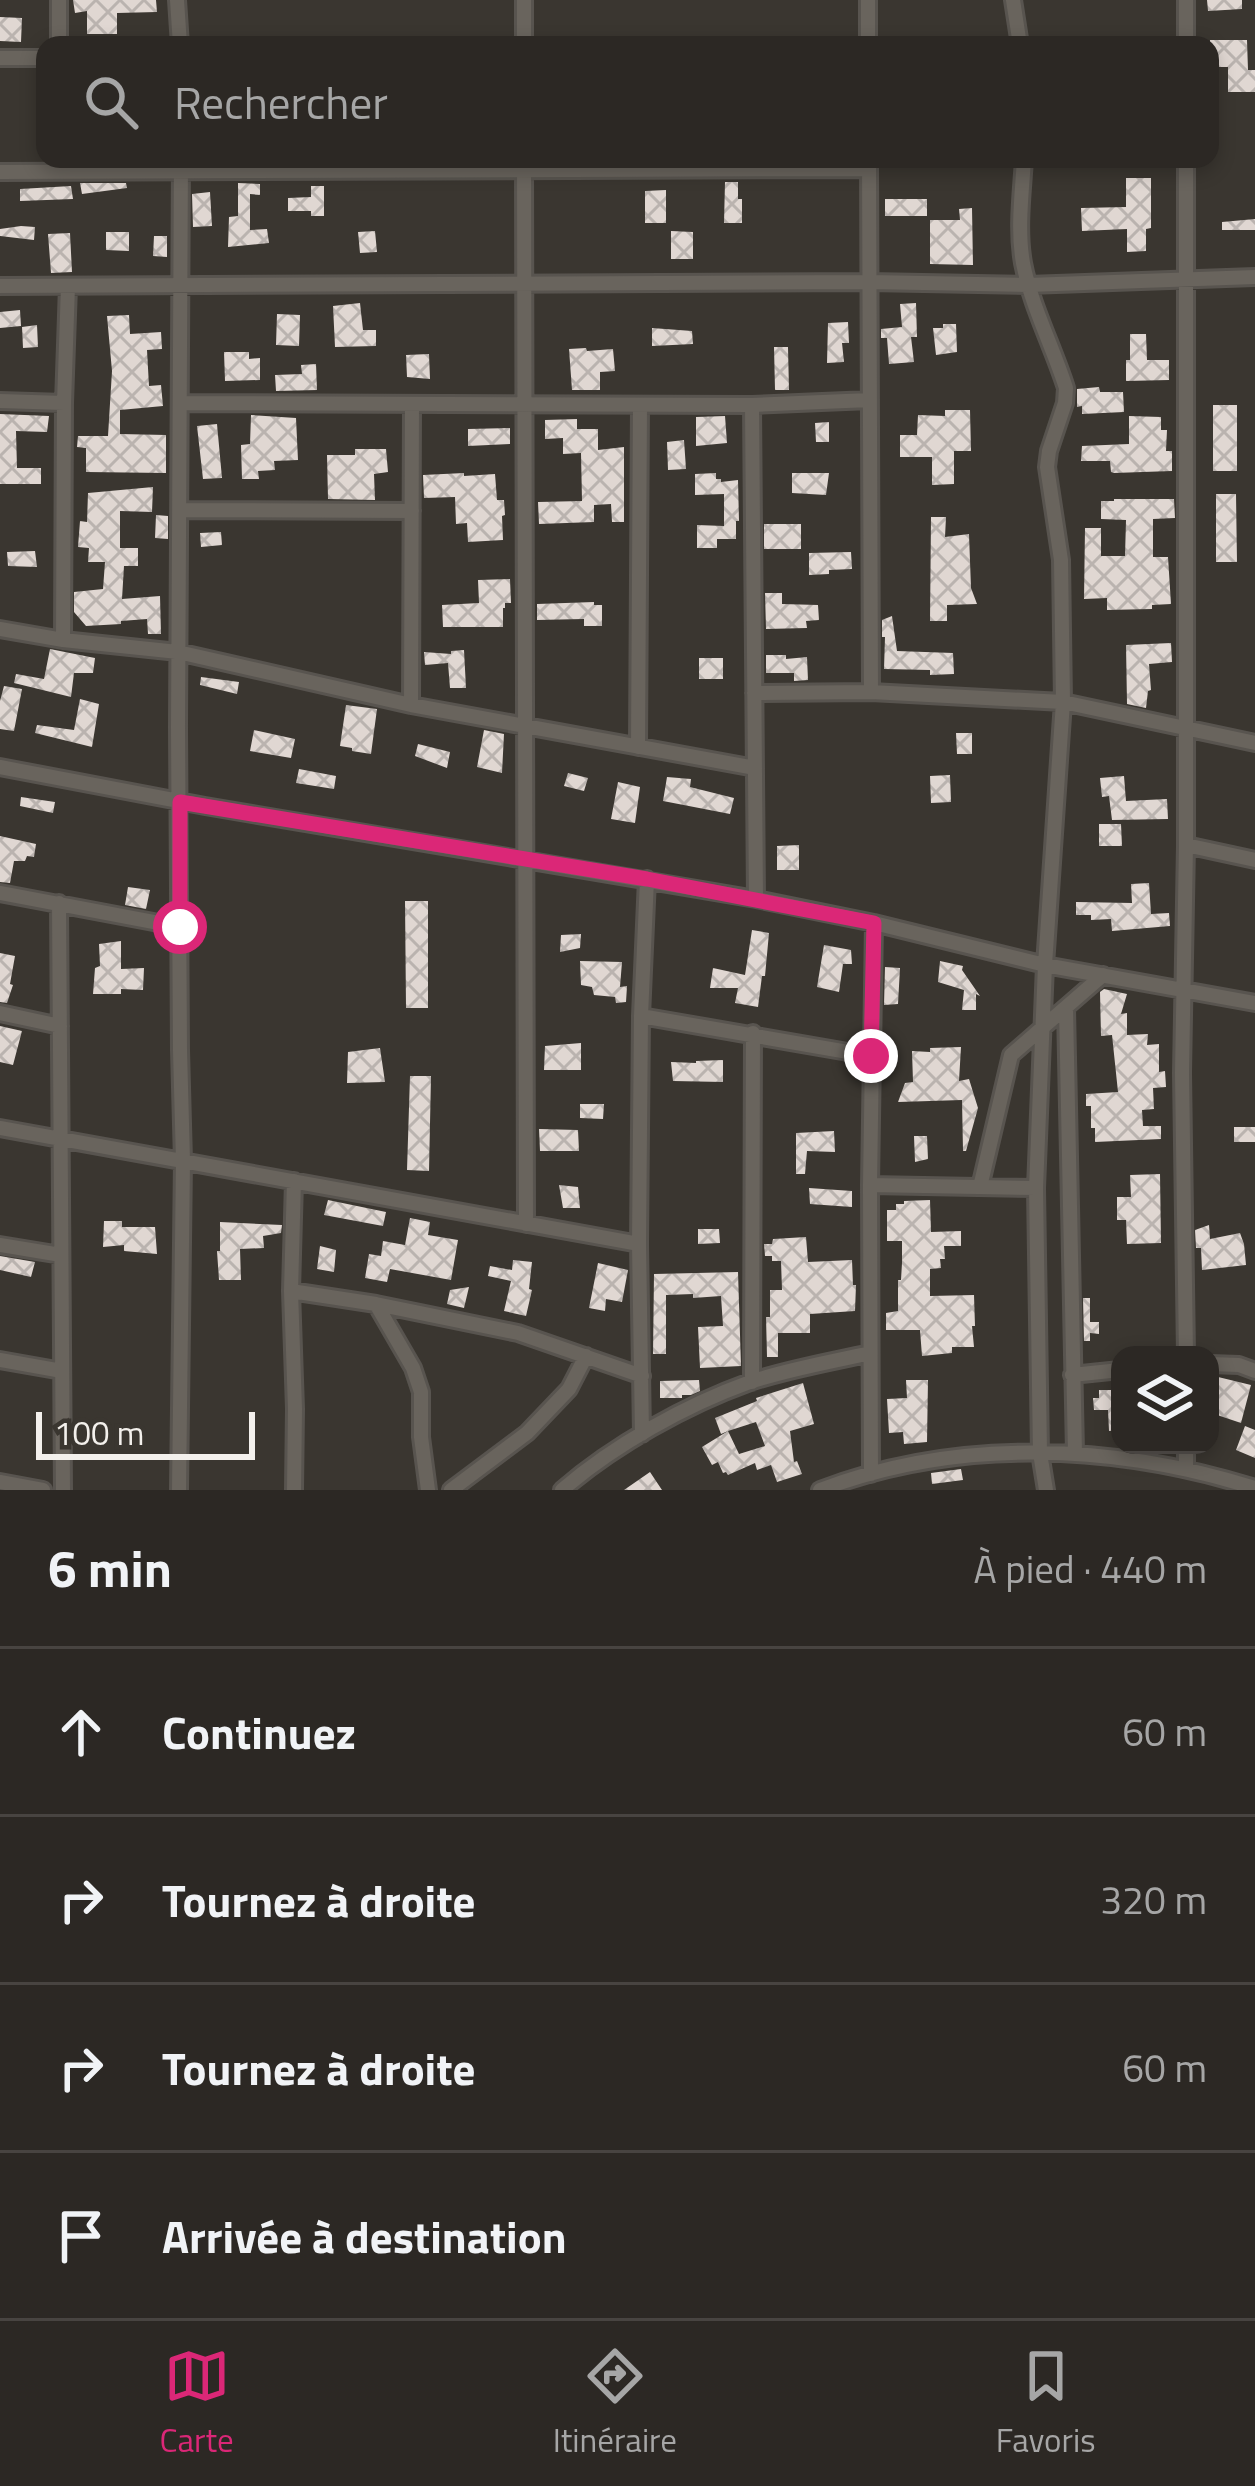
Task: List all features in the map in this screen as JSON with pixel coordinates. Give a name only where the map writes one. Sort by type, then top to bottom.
[{"type":"street","points":[[59,0],[59,36]]},
{"type":"street","points":[[177,0],[179,36]]},
{"type":"street","points":[[524,0],[524,36]]},
{"type":"street","points":[[868,0],[868,36]]},
{"type":"street","points":[[1013,0],[1019,36]]},
{"type":"street","points":[[1186,0],[1186,36]]},
{"type":"street","points":[[0,58],[36,58]]},
{"type":"street","points":[[0,172],[36,168]]},
{"type":"street","points":[[179,1490],[181,168]]},
{"type":"street","points":[[524,168],[526,1224]]},
{"type":"street","points":[[868,168],[871,692]]},
{"type":"street","points":[[1023,168],[1020,227],[1028,285],[1066,388],[1047,467],[1061,560],[1063,702],[1036,1188],[1040,1453],[1046,1490]]},
{"type":"street","points":[[1186,168],[1186,1346]]},
{"type":"street","points":[[0,286],[1028,285],[1255,277]]},
{"type":"street","points":[[63,640],[68,286]]},
{"type":"street","points":[[181,403],[752,405],[870,400]]},
{"type":"street","points":[[0,401],[64,403]]},
{"type":"street","points":[[411,705],[412,404]]},
{"type":"street","points":[[638,747],[640,405]]},
{"type":"street","points":[[752,405],[756,898]]},
{"type":"street","points":[[181,510],[412,512]]},
{"type":"street","points":[[0,629],[178,652],[411,705],[754,768]]},
{"type":"street","points":[[754,693],[871,692],[1063,702],[1255,743]]},
{"type":"street","points":[[0,767],[180,802],[756,898],[1045,965],[1255,1003]]},
{"type":"street","points":[[1186,845],[1255,860]]},
{"type":"street","points":[[642,1434],[641,1016],[647,879]]},
{"type":"street","points":[[0,893],[180,927]]},
{"type":"street","points":[[59,903],[63,1490]]},
{"type":"street","points":[[871,1474],[874,923]]},
{"type":"street","points":[[980,1187],[1011,1055],[1103,975]]},
{"type":"street","points":[[1066,1008],[1075,1453]]},
{"type":"street","points":[[0,1013],[59,1026]]},
{"type":"street","points":[[641,1016],[871,1056]]},
{"type":"street","points":[[752,1382],[753,1034]]},
{"type":"street","points":[[0,1128],[639,1244]]},
{"type":"street","points":[[294,1181],[294,1490]]},
{"type":"street","points":[[870,1185],[1036,1188]]},
{"type":"street","points":[[0,1245],[61,1256]]},
{"type":"street","points":[[291,1291],[518,1333],[642,1376]]},
{"type":"street","points":[[376,1304],[421,1392],[428,1490]]},
{"type":"street","points":[[562,1490],[642,1434],[752,1382],[870,1353]]},
{"type":"street","points":[[452,1490],[526,1433],[569,1388],[586,1357]]},
{"type":"street","points":[[0,1360],[62,1371]]},
{"type":"street","points":[[1219,1364],[1255,1371]]},
{"type":"street","points":[[1072,1376],[1111,1371]]},
{"type":"street","points":[[820,1490],[910,1464],[1005,1452],[1075,1453],[1168,1463],[1255,1488]]},
{"type":"street","points":[[1186,1454],[1186,1468]]},
{"type":"street","points":[[0,1482],[43,1490]]},
{"type":"building","points":[[73,0],[156,0],[157,12],[117,13],[117,34],[87,34],[87,11],[75,13]]},
{"type":"building","points":[[1207,0],[1242,0],[1242,9],[1208,11]]},
{"type":"building","points":[[0,17],[22,18],[21,42],[0,41]]},
{"type":"building","points":[[1219,40],[1247,40],[1255,92],[1228,92],[1228,67],[1219,67]]},
{"type":"building","points":[[1126,178],[1151,178],[1146,251],[1127,252],[1127,229],[1082,231],[1081,208],[1126,207]]},
{"type":"building","points":[[725,182],[738,182],[742,223],[724,223]]},
{"type":"building","points":[[80,183],[126,183],[127,188],[82,194]]},
{"type":"building","points":[[238,183],[260,184],[260,195],[250,194],[250,230],[267,229],[269,243],[228,247],[229,217],[238,216]]},
{"type":"building","points":[[71,186],[73,199],[20,201],[20,189]]},
{"type":"building","points":[[311,186],[324,186],[324,216],[288,211],[288,198],[311,197]]},
{"type":"building","points":[[666,190],[666,223],[645,223],[645,191]]},
{"type":"building","points":[[210,192],[212,226],[193,227],[192,194]]},
{"type":"building","points":[[885,199],[927,199],[927,216],[885,216]]},
{"type":"building","points":[[972,208],[973,265],[930,264],[930,220],[960,220],[959,209]]},
{"type":"building","points":[[1255,219],[1255,230],[1222,230],[1222,222]]},
{"type":"building","points":[[35,227],[34,240],[0,236],[0,229]]},
{"type":"building","points":[[375,231],[377,252],[360,253],[358,232]]},
{"type":"building","points":[[671,231],[693,232],[693,259],[671,259]]},
{"type":"building","points":[[106,232],[129,232],[129,251],[106,250]]},
{"type":"building","points":[[70,233],[72,272],[51,273],[48,234]]},
{"type":"building","points":[[154,236],[167,236],[167,257],[153,256]]},
{"type":"building","points":[[360,303],[363,330],[376,330],[376,346],[335,347],[333,306]]},
{"type":"building","points":[[916,303],[917,337],[911,337],[914,362],[889,364],[887,338],[881,338],[881,329],[902,327],[900,304]]},
{"type":"building","points":[[20,310],[21,326],[0,328],[0,312]]},
{"type":"building","points":[[277,314],[300,315],[299,346],[276,345]]},
{"type":"building","points":[[129,315],[130,334],[161,332],[162,349],[147,350],[149,386],[161,385],[163,406],[120,410],[120,434],[166,435],[166,473],[86,472],[86,448],[77,447],[78,436],[108,436],[112,371],[107,316]]},
{"type":"building","points":[[848,322],[849,343],[842,343],[844,362],[827,363],[828,323]]},
{"type":"building","points":[[943,324],[956,324],[957,352],[936,355],[933,328],[943,328]]},
{"type":"building","points":[[37,325],[38,347],[23,348],[22,327]]},
{"type":"building","points":[[652,328],[692,331],[693,344],[652,346]]},
{"type":"building","points":[[1130,334],[1146,334],[1147,360],[1169,360],[1169,380],[1126,381]]},
{"type":"building","points":[[774,347],[788,347],[789,390],[775,390]]},
{"type":"building","points":[[569,349],[613,349],[615,371],[600,372],[600,390],[572,390]]},
{"type":"building","points":[[224,352],[249,352],[249,359],[260,358],[260,380],[225,381]]},
{"type":"building","points":[[429,354],[430,379],[407,377],[406,355]]},
{"type":"building","points":[[316,364],[317,390],[276,391],[275,375],[302,374],[301,365]]},
{"type":"building","points":[[1099,387],[1100,392],[1123,392],[1124,412],[1082,414],[1077,389]]},
{"type":"building","points":[[1213,405],[1237,405],[1237,471],[1213,471]]},
{"type":"building","points":[[945,410],[970,410],[971,451],[954,451],[954,484],[932,485],[932,457],[900,457],[900,435],[917,435],[918,415],[945,416]]},
{"type":"building","points":[[0,414],[49,416],[47,432],[16,431],[17,468],[41,468],[41,484],[0,484]]},
{"type":"building","points":[[251,415],[296,418],[298,460],[274,461],[275,470],[258,471],[259,479],[242,479],[241,445],[250,444]]},
{"type":"building","points":[[725,416],[727,443],[696,446],[696,417]]},
{"type":"building","points":[[1129,416],[1161,417],[1161,430],[1167,430],[1166,451],[1172,451],[1172,471],[1114,473],[1110,461],[1081,461],[1082,446],[1129,444]]},
{"type":"building","points":[[577,419],[577,429],[598,429],[598,450],[624,447],[624,522],[612,522],[611,504],[594,505],[594,522],[539,524],[538,502],[582,501],[581,453],[563,454],[563,438],[545,439],[545,420]]},
{"type":"building","points":[[829,422],[829,442],[816,442],[815,423]]},
{"type":"building","points":[[217,424],[222,478],[203,479],[197,426]]},
{"type":"building","points":[[510,428],[510,444],[468,446],[468,429]]},
{"type":"building","points":[[684,440],[686,469],[668,470],[667,442]]},
{"type":"building","points":[[355,449],[386,449],[388,472],[374,474],[375,500],[328,499],[327,455],[355,455]]},
{"type":"building","points":[[716,473],[721,482],[738,480],[736,539],[717,539],[717,548],[697,548],[697,525],[724,526],[724,494],[695,495],[695,474]]},
{"type":"building","points":[[792,473],[829,473],[826,495],[792,493]]},
{"type":"building","points":[[495,474],[497,500],[504,500],[503,540],[468,542],[467,523],[456,524],[455,497],[424,498],[423,475]]},
{"type":"building","points":[[153,487],[152,512],[120,511],[120,548],[138,548],[138,566],[124,566],[122,599],[160,596],[161,634],[148,634],[147,619],[86,626],[74,612],[74,592],[103,589],[105,562],[88,562],[89,548],[78,547],[80,521],[87,522],[88,493]]},
{"type":"building","points":[[1216,494],[1236,494],[1237,562],[1216,562]]},
{"type":"building","points":[[1174,499],[1175,518],[1153,519],[1153,557],[1168,557],[1171,604],[1107,610],[1107,598],[1084,599],[1085,528],[1101,528],[1101,556],[1125,556],[1126,520],[1101,519],[1101,501]]},
{"type":"building","points":[[156,515],[168,516],[168,539],[155,538]]},
{"type":"building","points":[[931,517],[946,517],[945,537],[969,534],[971,588],[977,604],[947,605],[947,621],[930,621]]},
{"type":"building","points":[[764,524],[801,524],[801,549],[764,549]]},
{"type":"building","points":[[221,532],[222,545],[201,547],[200,533]]},
{"type":"building","points":[[35,551],[37,567],[8,566],[7,552]]},
{"type":"building","points":[[851,552],[852,569],[809,575],[809,553]]},
{"type":"building","points":[[510,579],[511,603],[503,608],[503,627],[443,627],[442,605],[479,603],[478,580]]},
{"type":"building","points":[[765,593],[782,593],[782,604],[818,605],[819,620],[806,621],[807,628],[766,629]]},
{"type":"building","points":[[537,604],[602,605],[602,626],[584,626],[584,619],[537,620]]},
{"type":"building","points":[[892,616],[897,651],[953,653],[954,674],[884,669],[882,620]]},
{"type":"building","points":[[1171,643],[1172,662],[1149,664],[1151,690],[1146,708],[1127,704],[1126,645]]},
{"type":"building","points":[[50,649],[95,658],[93,673],[74,673],[71,697],[14,683],[16,674],[44,679]]},
{"type":"building","points":[[464,650],[466,688],[450,688],[448,663],[425,665],[424,652]]},
{"type":"building","points":[[766,655],[807,657],[808,680],[794,681],[794,673],[766,673]]},
{"type":"building","points":[[699,658],[723,658],[723,679],[699,679]]},
{"type":"building","points":[[201,677],[239,682],[237,694],[200,685]]},
{"type":"building","points":[[4,686],[22,689],[14,731],[0,729]]},
{"type":"building","points":[[80,699],[99,704],[92,747],[35,733],[37,725],[74,730]]},
{"type":"building","points":[[346,705],[377,709],[371,754],[340,746]]},
{"type":"building","points":[[254,730],[295,739],[291,758],[250,751]]},
{"type":"building","points":[[484,730],[504,734],[502,773],[477,767]]},
{"type":"building","points":[[956,733],[972,733],[972,754],[957,754]]},
{"type":"building","points":[[418,744],[450,752],[447,768],[415,756]]},
{"type":"building","points":[[299,769],[336,776],[334,789],[296,783]]},
{"type":"building","points":[[568,773],[588,778],[584,791],[564,786]]},
{"type":"building","points":[[950,775],[951,802],[931,803],[930,776]]},
{"type":"building","points":[[1124,776],[1126,801],[1167,799],[1168,819],[1112,820],[1109,796],[1102,797],[1100,778]]},
{"type":"building","points":[[667,777],[691,779],[690,787],[734,798],[730,814],[663,801]]},
{"type":"building","points":[[618,782],[640,787],[635,823],[611,819]]},
{"type":"building","points":[[21,797],[55,802],[53,813],[20,806]]},
{"type":"building","points":[[1099,824],[1121,824],[1122,846],[1099,846]]},
{"type":"building","points":[[0,836],[36,844],[34,857],[14,861],[10,883],[0,882]]},
{"type":"building","points":[[799,845],[799,870],[777,870],[777,846]]},
{"type":"building","points":[[1149,883],[1151,914],[1169,913],[1170,926],[1112,931],[1111,919],[1076,915],[1076,902],[1132,903],[1131,884]]},
{"type":"building","points":[[128,887],[150,890],[146,909],[125,905]]},
{"type":"building","points":[[405,901],[428,901],[428,1008],[406,1008]]},
{"type":"building","points":[[752,930],[769,933],[758,1007],[735,1003],[738,988],[710,988],[713,968],[745,975]]},
{"type":"building","points":[[581,934],[580,948],[560,952],[561,935]]},
{"type":"building","points":[[121,941],[121,969],[144,968],[143,990],[93,994],[95,968],[100,966],[99,944]]},
{"type":"building","points":[[824,945],[851,950],[852,964],[843,964],[839,992],[817,987]]},
{"type":"building","points":[[0,953],[15,956],[7,1003],[0,1002]]},
{"type":"building","points":[[580,961],[622,962],[620,987],[627,986],[626,1002],[594,995],[592,987],[581,985]]},
{"type":"building","points":[[940,961],[963,966],[980,996],[976,994],[976,1010],[962,1010],[964,990],[938,982]]},
{"type":"building","points":[[885,967],[900,968],[898,1004],[884,1005]]},
{"type":"building","points":[[1100,992],[1127,994],[1121,1014],[1127,1013],[1127,1035],[1148,1034],[1147,1045],[1159,1044],[1159,1072],[1165,1071],[1166,1087],[1153,1088],[1154,1109],[1142,1110],[1143,1126],[1161,1126],[1161,1139],[1095,1142],[1086,1094],[1118,1092],[1112,1035],[1101,1036]]},
{"type":"building","points":[[0,1026],[22,1031],[13,1065],[0,1062]]},
{"type":"building","points":[[581,1043],[581,1070],[544,1070],[545,1046]]},
{"type":"building","points":[[961,1047],[959,1081],[969,1079],[978,1108],[966,1151],[962,1100],[898,1102],[905,1083],[913,1082],[912,1051]]},
{"type":"building","points":[[380,1048],[385,1082],[347,1083],[348,1052]]},
{"type":"building","points":[[723,1060],[723,1082],[673,1081],[671,1062]]},
{"type":"building","points":[[410,1076],[431,1076],[429,1171],[407,1170]]},
{"type":"building","points":[[580,1104],[604,1104],[603,1119],[580,1118]]},
{"type":"building","points":[[1234,1127],[1255,1127],[1255,1142],[1234,1142]]},
{"type":"building","points":[[539,1129],[578,1130],[579,1151],[540,1151]]},
{"type":"building","points":[[834,1131],[835,1152],[807,1151],[805,1174],[796,1174],[796,1133]]},
{"type":"building","points":[[914,1136],[927,1136],[928,1159],[915,1162]]},
{"type":"building","points":[[1160,1174],[1161,1243],[1127,1244],[1126,1220],[1117,1220],[1117,1197],[1131,1197],[1130,1175]]},
{"type":"building","points":[[559,1185],[578,1187],[580,1208],[563,1208]]},
{"type":"building","points":[[809,1188],[852,1191],[852,1207],[810,1204]]},
{"type":"building","points":[[328,1200],[386,1212],[383,1226],[324,1215]]},
{"type":"building","points":[[930,1200],[931,1232],[961,1231],[961,1246],[944,1246],[941,1268],[930,1269],[930,1296],[974,1295],[974,1347],[952,1347],[952,1353],[922,1356],[920,1330],[886,1330],[886,1313],[898,1311],[902,1263],[902,1241],[887,1241],[887,1210],[896,1210],[896,1204],[904,1201]]},
{"type":"building","points":[[410,1218],[430,1222],[428,1235],[458,1240],[451,1280],[390,1269],[387,1282],[365,1278],[369,1254],[381,1256],[383,1241],[405,1245]]},
{"type":"building","points":[[104,1221],[122,1221],[122,1227],[155,1227],[157,1254],[124,1251],[124,1245],[103,1247]]},
{"type":"building","points":[[220,1222],[282,1225],[281,1233],[263,1236],[264,1248],[240,1249],[241,1280],[219,1280]]},
{"type":"building","points":[[1209,1225],[1210,1239],[1240,1233],[1246,1265],[1202,1270],[1195,1230]]},
{"type":"building","points":[[698,1229],[719,1229],[720,1243],[698,1244]]},
{"type":"building","points":[[806,1237],[808,1262],[852,1260],[855,1311],[810,1314],[810,1333],[778,1333],[778,1357],[767,1357],[770,1290],[782,1290],[781,1261],[765,1256],[764,1244]]},
{"type":"building","points":[[320,1246],[336,1250],[334,1272],[317,1269]]},
{"type":"building","points":[[0,1256],[35,1262],[31,1277],[0,1270]]},
{"type":"building","points":[[513,1260],[532,1262],[526,1316],[504,1311],[511,1281],[488,1276],[490,1266],[512,1270]]},
{"type":"building","points":[[598,1263],[628,1270],[622,1302],[606,1299],[605,1311],[589,1308]]},
{"type":"building","points":[[738,1272],[741,1366],[700,1368],[698,1327],[723,1326],[721,1296],[666,1295],[666,1354],[653,1354],[654,1274]]},
{"type":"building","points":[[469,1287],[464,1308],[447,1304],[450,1290]]},
{"type":"building","points":[[1083,1298],[1090,1298],[1090,1322],[1099,1322],[1099,1334],[1090,1333],[1090,1341],[1084,1341]]},
{"type":"building","points":[[1219,1377],[1251,1385],[1241,1423],[1219,1416]]},
{"type":"building","points":[[699,1380],[700,1391],[682,1398],[660,1398],[660,1381]]},
{"type":"building","points":[[906,1380],[928,1380],[927,1442],[904,1444],[903,1432],[889,1433],[887,1399],[907,1398]]},
{"type":"building","points":[[803,1383],[814,1424],[790,1431],[794,1462],[802,1474],[777,1482],[771,1465],[757,1470],[755,1463],[728,1475],[718,1462],[712,1465],[702,1447],[728,1431],[721,1434],[715,1418]],"holes":[[[756,1422],[765,1446],[739,1454],[728,1431]]]},
{"type":"building","points":[[1099,1390],[1111,1390],[1111,1431],[1108,1410],[1094,1410],[1093,1398],[1099,1398]]},
{"type":"building","points":[[1245,1426],[1255,1430],[1255,1458],[1236,1450]]},
{"type":"building","points":[[961,1469],[963,1480],[932,1484],[931,1473]]},
{"type":"building","points":[[650,1472],[662,1490],[624,1490]]},
{"type":"route","points":[[180,927],[180,802],[756,898],[874,923],[871,1056]]}]
